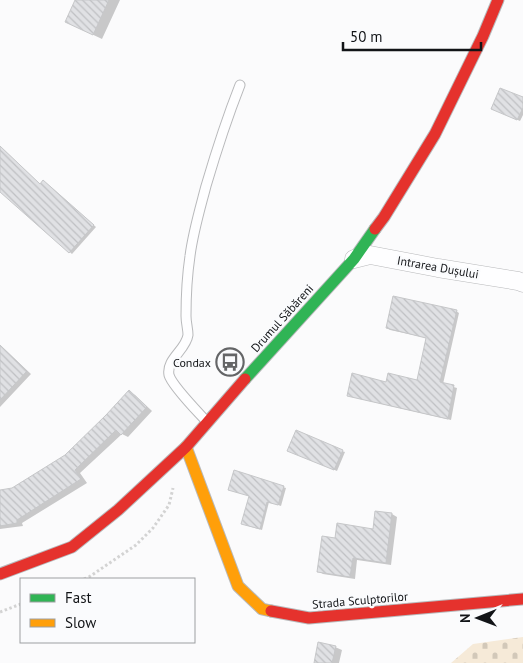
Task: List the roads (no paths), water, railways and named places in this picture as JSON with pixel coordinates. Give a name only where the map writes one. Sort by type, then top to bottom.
[{"type":"main road","name":"Drumul Săbăreni","points":[[0,574],[72,547],[118,510],[186,447],[354,259],[384,217],[435,134],[483,36],[498,0]]},
{"type":"main road","name":"Strada Sculptorilor","points":[[186,447],[238,586],[262,609],[309,618],[523,599]]},
{"type":"street","name":"Intrarea Dușului","points":[[354,259],[370,255],[523,283]]},
{"type":"lane","points":[[207,422],[174,384],[169,370],[170,364],[184,346],[188,333],[186,316],[187,285],[190,255],[199,212],[226,120],[240,85]]},
{"type":"place","name":"Condax","points":[[230,362]]}]
